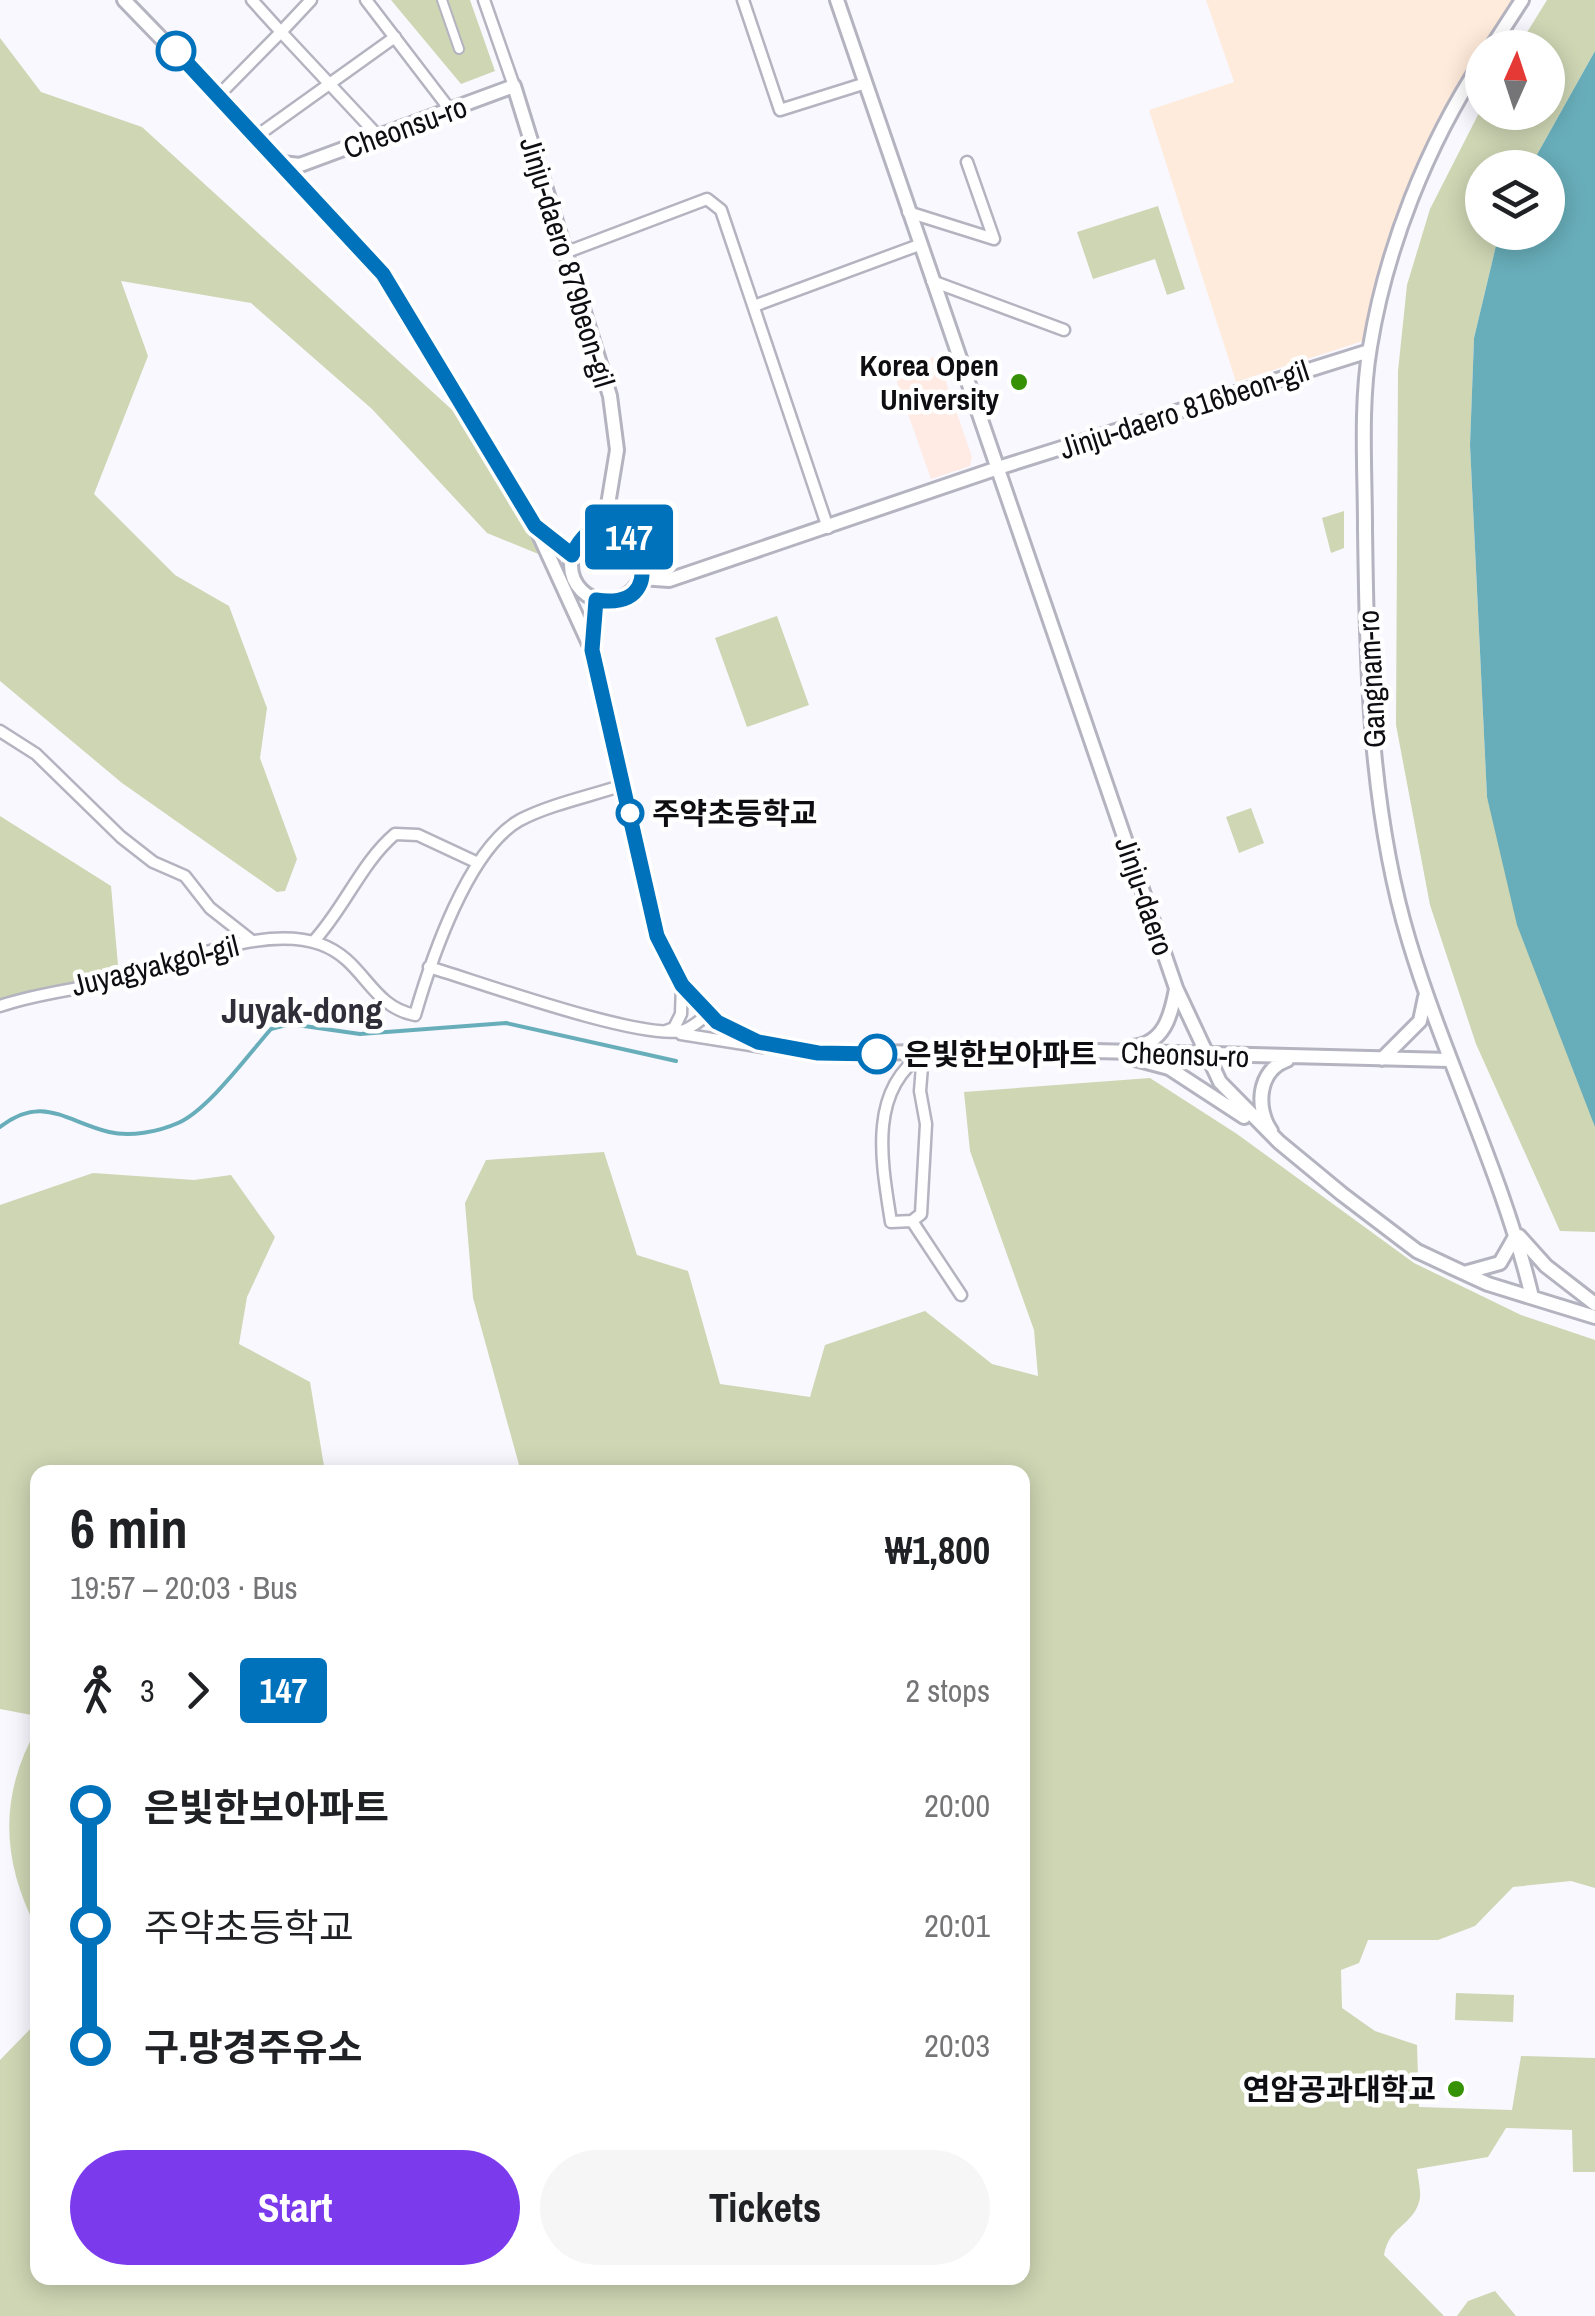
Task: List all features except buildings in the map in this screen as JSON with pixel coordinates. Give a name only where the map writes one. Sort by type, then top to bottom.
[{"type":"street","points":[[124,0],[383,274],[535,526],[592,650]]},
{"type":"street","points":[[217,97],[312,0]]},
{"type":"street","points":[[366,0],[451,110]]},
{"type":"street","points":[[442,0],[459,49]]},
{"type":"street","name":"Jinju-daero 879beon-gil","points":[[484,0],[603,368],[615,427],[616,468],[604,529]]},
{"type":"street","points":[[743,0],[780,110],[866,83]]},
{"type":"street","name":"Jinju-daero","points":[[837,0],[1176,988],[1205,1056],[1235,1100],[1278,1142],[1418,1250],[1464,1274],[1595,1317]]},
{"type":"street","points":[[1503,30],[1522,0]]},
{"type":"street","points":[[255,4],[380,138]]},
{"type":"street","points":[[254,138],[395,38]]},
{"type":"street","name":"Cheonsu-ro","points":[[282,163],[300,165],[514,86]]},
{"type":"street","name":"Gangnam-ro","points":[[1465,90],[1445,124],[1400,232],[1369,350],[1364,454],[1366,609],[1378,793],[1407,937],[1449,1060],[1517,1232],[1532,1297]]},
{"type":"street","points":[[908,212],[994,239],[967,162]]},
{"type":"street","points":[[566,252],[707,199],[721,210],[828,528]]},
{"type":"street","points":[[754,306],[919,245]]},
{"type":"street","points":[[931,280],[1064,330]]},
{"type":"street","name":"Jinju-daero 816beon-gil","points":[[641,578],[669,580],[998,468],[1369,350]]},
{"type":"street","points":[[535,526],[572,555],[578,587],[596,600],[618,599],[641,578],[639,548],[624,534],[604,529],[585,536],[572,555]]},
{"type":"street","name":"Cheonsu-ro","points":[[596,600],[592,650],[657,936],[682,985],[707,1015],[758,1042],[818,1053],[1095,1051],[1449,1060]]},
{"type":"street","points":[[0,731],[36,754],[121,837],[153,862],[185,876],[210,908],[252,941]]},
{"type":"street","points":[[478,863],[418,835],[395,834],[383,844],[336,918],[313,942],[326,946],[366,976],[393,1010],[415,1015],[429,967],[478,863],[518,821],[623,785]]},
{"type":"street","name":"Juyagyakgol-gil","points":[[0,1006],[41,992],[114,981],[252,941],[313,942]]},
{"type":"street","points":[[429,967],[556,1006],[665,1032],[818,1053]]},
{"type":"street","points":[[665,1032],[674,1028],[680,1014],[682,985]]},
{"type":"street","points":[[1095,1051],[1143,1046],[1156,1038],[1172,1012],[1176,988]]},
{"type":"street","points":[[1382,1059],[1420,1020],[1426,995]]},
{"type":"street","points":[[665,1032],[690,1028],[707,1015]]},
{"type":"street","points":[[1095,1051],[1169,1068],[1278,1142]]},
{"type":"street","points":[[923,1054],[920,1091],[926,1124],[920,1214],[912,1220],[891,1222],[883,1114],[905,1066],[923,1054]]},
{"type":"street","points":[[1278,1142],[1266,1124],[1262,1094],[1271,1069],[1294,1057]]},
{"type":"street","points":[[912,1220],[961,1295]]},
{"type":"street","points":[[1464,1274],[1500,1262],[1517,1232],[1546,1266],[1595,1304]]},
{"type":"shaded area","points":[[1206,0],[1515,0],[1496,30],[1465,30],[1465,77],[1450,100],[1395,231],[1366,340],[1236,382],[1149,110],[1234,82]]},
{"type":"shaded area","points":[[937,356],[972,457],[970,466],[931,479],[893,371]]},
{"type":"green space","points":[[391,0],[470,0],[495,71],[461,84]]},
{"type":"green space","points":[[1547,0],[1595,0],[1595,51],[1565,105],[1565,30],[1528,30]]},
{"type":"green space","points":[[0,38],[41,92],[142,127],[472,428],[548,558],[487,533],[372,409],[251,303],[121,281],[148,356],[94,494],[175,575],[229,606],[267,708],[260,758],[297,859],[285,891],[277,892],[122,783],[0,681]]},
{"type":"green space","points":[[1470,130],[1551,130],[1540,150],[1465,150],[1465,250],[1495,250],[1474,338],[1470,445],[1487,797],[1595,1127],[1595,1232],[1560,1231],[1476,1044],[1430,905],[1396,725],[1398,371],[1407,285],[1430,209]]},
{"type":"green space","points":[[1158,206],[1185,289],[1167,295],[1155,259],[1093,279],[1077,232]]},
{"type":"green space","points":[[1344,511],[1344,548],[1331,553],[1322,518]]},
{"type":"green space","points":[[777,616],[809,705],[747,727],[715,638]]},
{"type":"green space","points":[[1251,808],[1264,843],[1239,853],[1226,817]]},
{"type":"green space","points":[[0,816],[111,886],[118,965],[0,1012]]},
{"type":"green space","points":[[1150,1078],[1237,1134],[1414,1263],[1521,1315],[1595,1340],[1595,1888],[1571,1881],[1513,1887],[1475,1926],[1438,1940],[1368,1940],[1359,1963],[1341,1970],[1342,2008],[1375,2031],[1417,2045],[1419,2107],[1512,2110],[1521,2056],[1595,2058],[1595,2172],[1573,2172],[1572,2130],[1506,2128],[1488,2157],[1417,2169],[1420,2190],[1416,2210],[1391,2238],[1384,2255],[1444,2316],[0,2316],[0,2060],[30,2029],[30,2285],[1030,2285],[1030,1465],[519,1465],[473,1298],[465,1203],[486,1160],[604,1152],[637,1255],[688,1271],[720,1384],[810,1397],[825,1345],[925,1311],[992,1364],[1038,1376],[1034,1330],[970,1151],[964,1092]]},
{"type":"green space","points":[[93,1173],[194,1180],[231,1175],[275,1237],[247,1297],[239,1344],[310,1382],[324,1465],[30,1465],[30,1715],[0,1709],[0,1205]]},
{"type":"green space","points":[[30,1743],[30,1914],[16,1877],[9,1827],[16,1777]]},
{"type":"green space","points":[[1456,1993],[1514,1995],[1513,2022],[1455,2020]]},
{"type":"green space","points":[[1495,2291],[1516,2316],[1457,2316],[1468,2301]]},
{"type":"water","points":[[1595,51],[1595,1127],[1517,925],[1487,797],[1470,445],[1474,338],[1495,250],[1565,250],[1565,150],[1540,150],[1551,130],[1565,130],[1565,105]]},
{"type":"waterway","points":[[0,1127],[15,1117],[41,1111],[117,1133],[144,1133],[170,1126],[190,1116],[215,1094],[271,1029],[290,1024],[360,1034],[506,1023],[676,1061]]},
{"type":"bus line","name":"147","points":[[176,51],[383,274],[535,526],[572,555],[585,536],[604,529],[624,534],[639,548],[643,568],[636,587],[618,599],[596,600],[592,650],[657,936],[686,991],[707,1015],[758,1042],[818,1053],[877,1054]]},
{"type":"place","name":"Korea Open University","points":[[1019,382]]},
{"type":"place","name":"주약초등학교","points":[[630,813]]},
{"type":"place","name":"은빛한보아파트","points":[[877,1054]]},
{"type":"place","name":"연암공과대학교","points":[[1456,2089]]},
{"type":"district","name":"Juyak-dong","points":[[302,1010]]}]
